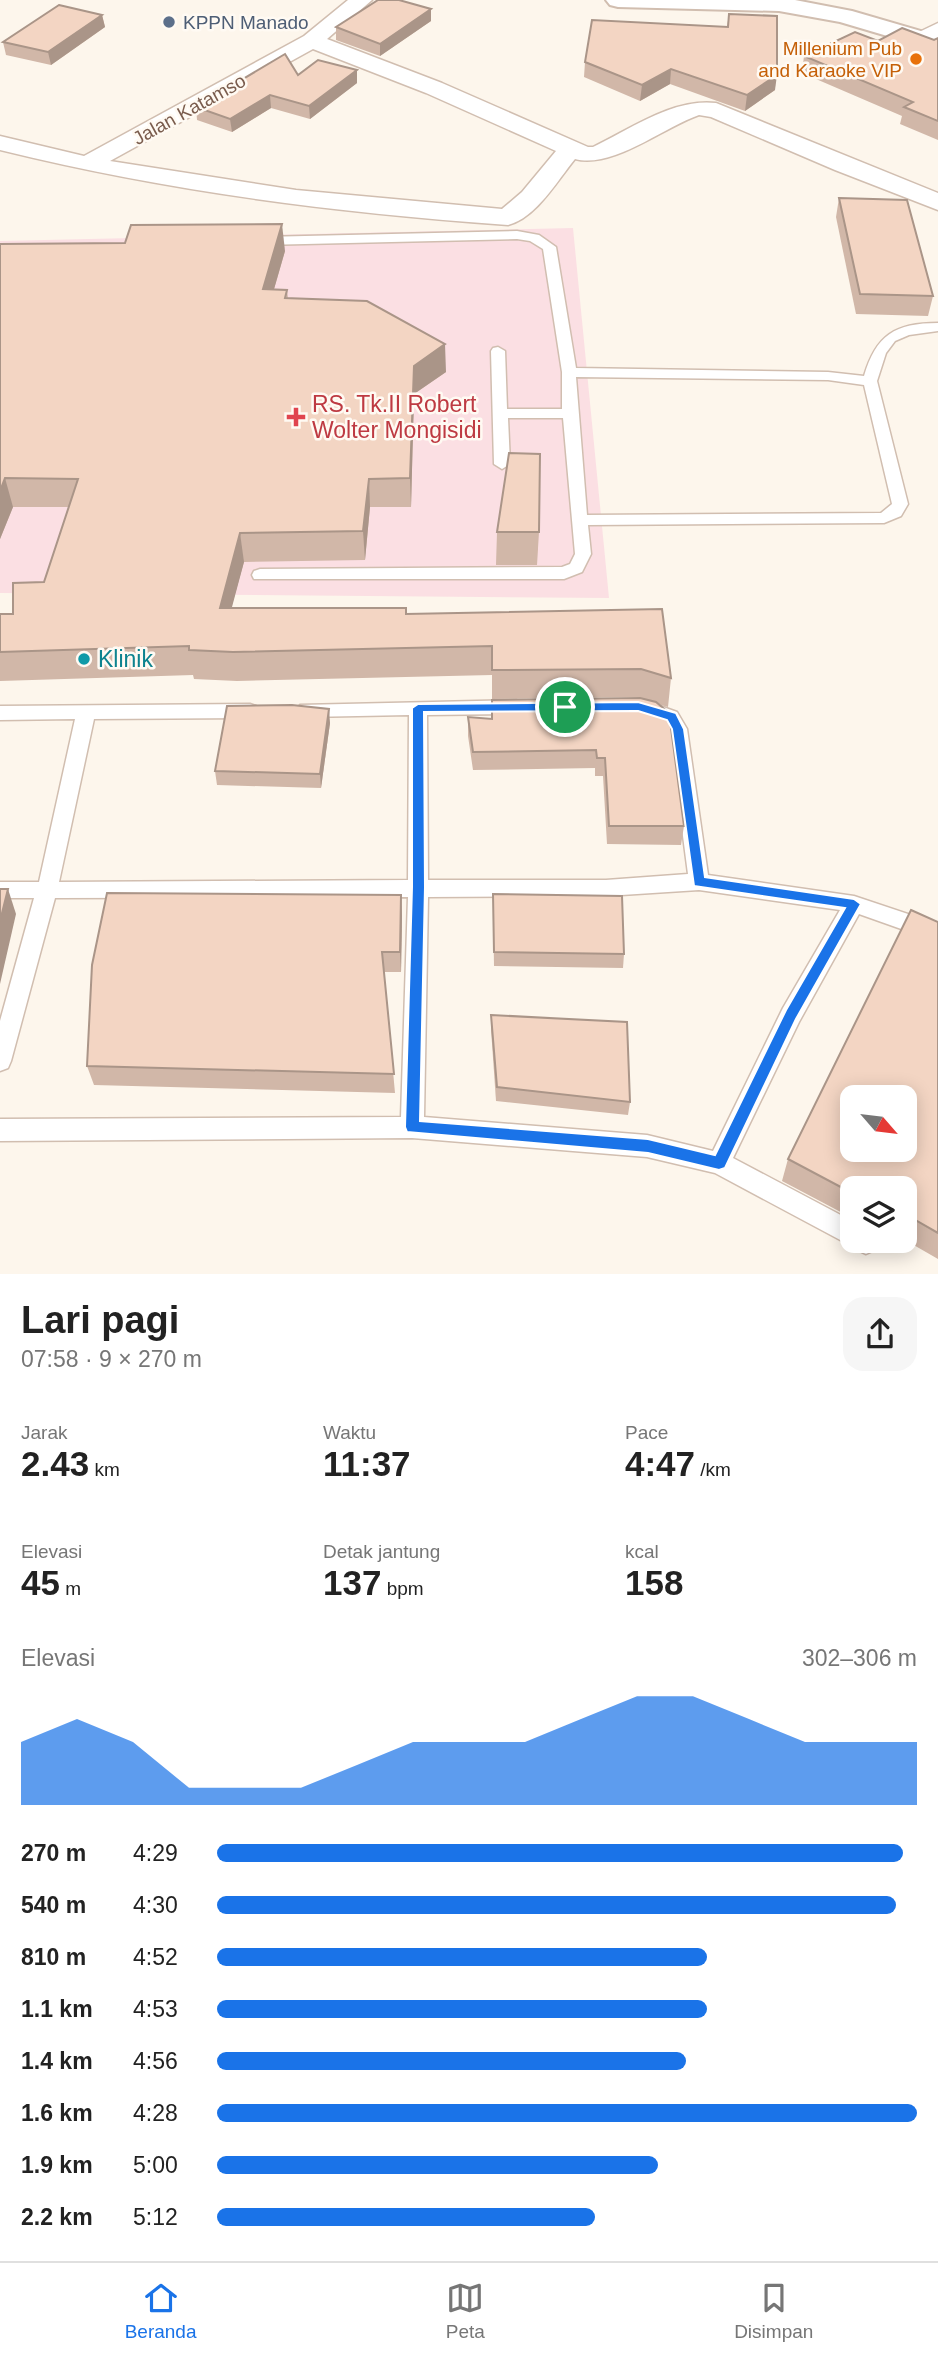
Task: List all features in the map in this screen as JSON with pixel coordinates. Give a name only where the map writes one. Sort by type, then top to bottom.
[{"type":"street","name":"Jalan Katamso","points":[[87,164],[312,41],[361,0]]},
{"type":"street","points":[[618,0],[777,2],[933,38]]},
{"type":"street","points":[[312,41],[434,88],[570,149],[597,154],[687,111],[698,108],[716,110],[938,202]]},
{"type":"street","points":[[0,144],[163,180],[383,208],[508,217],[531,197],[570,149]]},
{"type":"lane","points":[[245,241],[517,235],[534,238],[549,247],[569,372],[570,414],[583,554],[576,568],[564,573],[260,575]]},
{"type":"lane","points":[[581,520],[884,518],[895,512],[900,504],[870,381],[878,351],[893,334],[936,327]]},
{"type":"lane","points":[[498,351],[502,464]]},
{"type":"lane","points":[[569,372],[828,376],[870,381]]},
{"type":"lane","points":[[500,413],[570,414]]},
{"type":"lane","points":[[294,710],[528,707]]},
{"type":"lane","points":[[624,707],[658,710],[671,717],[678,729],[699,882]]},
{"type":"lane","points":[[412,1127],[418,887],[418,708]]},
{"type":"lane","points":[[0,713],[266,710]]},
{"type":"lane","points":[[0,1061],[47,889],[86,713]]},
{"type":"lane","points":[[0,890],[606,888],[699,882],[854,904],[938,933]]},
{"type":"lane","points":[[719,1163],[791,1015],[854,904]]},
{"type":"lane","points":[[0,1130],[412,1127],[648,1146],[719,1163],[840,1228]]},
{"type":"shaded area","name":"RS. Tk.II Robert Wolter Mongisidi","points":[[573,228],[609,598],[0,593],[0,241]]},
{"type":"building","points":[[378,0],[399,0],[431,9],[380,44],[336,27]]},
{"type":"building","points":[[59,5],[102,15],[48,52],[3,42]]},
{"type":"building","points":[[729,14],[777,16],[777,75],[747,95],[671,69],[642,85],[585,62],[592,20],[728,27]]},
{"type":"building","points":[[902,28],[934,40],[938,38],[938,121],[904,107],[913,102],[804,56],[855,32],[878,41]]},
{"type":"building","points":[[285,54],[298,75],[318,60],[357,70],[309,106],[270,95],[230,119],[196,107]]},
{"type":"building","points":[[839,198],[907,200],[933,296],[860,294]]},
{"type":"building","points":[[282,224],[263,289],[287,290],[285,298],[367,301],[445,344],[414,366],[410,478],[369,479],[363,531],[240,533],[220,608],[406,608],[406,614],[662,609],[671,678],[641,669],[492,670],[492,646],[233,652],[189,650],[189,646],[0,652],[0,614],[13,614],[13,583],[44,582],[78,479],[5,478],[0,491],[0,244],[125,243],[131,225]]},
{"type":"building","points":[[509,453],[540,454],[539,532],[497,532]]},
{"type":"building","points":[[640,698],[656,702],[669,713],[684,826],[609,826],[605,758],[597,758],[596,750],[473,752],[468,717],[492,719],[492,700]]},
{"type":"building","points":[[292,705],[329,709],[320,774],[215,771],[227,706]]},
{"type":"building","points":[[0,889],[8,889],[0,921]]},
{"type":"building","points":[[107,893],[401,895],[400,952],[382,952],[394,1074],[87,1066],[92,965]]},
{"type":"building","points":[[493,894],[622,896],[624,954],[494,952]]},
{"type":"building","points":[[911,910],[938,922],[938,1233],[917,1221],[917,1176],[840,1176],[840,1187],[788,1159]]},
{"type":"building","points":[[491,1015],[627,1022],[630,1102],[497,1087]]},
{"type":"place","name":"KPPN Manado","points":[[169,22]]},
{"type":"place","name":"Millenium Pub and Karaoke VIP","points":[[916,59]]},
{"type":"place","name":"RS. Tk.II Robert Wolter Mongisidi","points":[[296,417]]},
{"type":"place","name":"Klinik","points":[[84,659]]},
{"type":"route","points":[[565,707],[638,707],[658,710],[671,717],[678,729],[699,882],[854,904],[791,1015],[719,1163],[648,1146],[412,1127],[418,887],[418,708],[565,707]]}]
